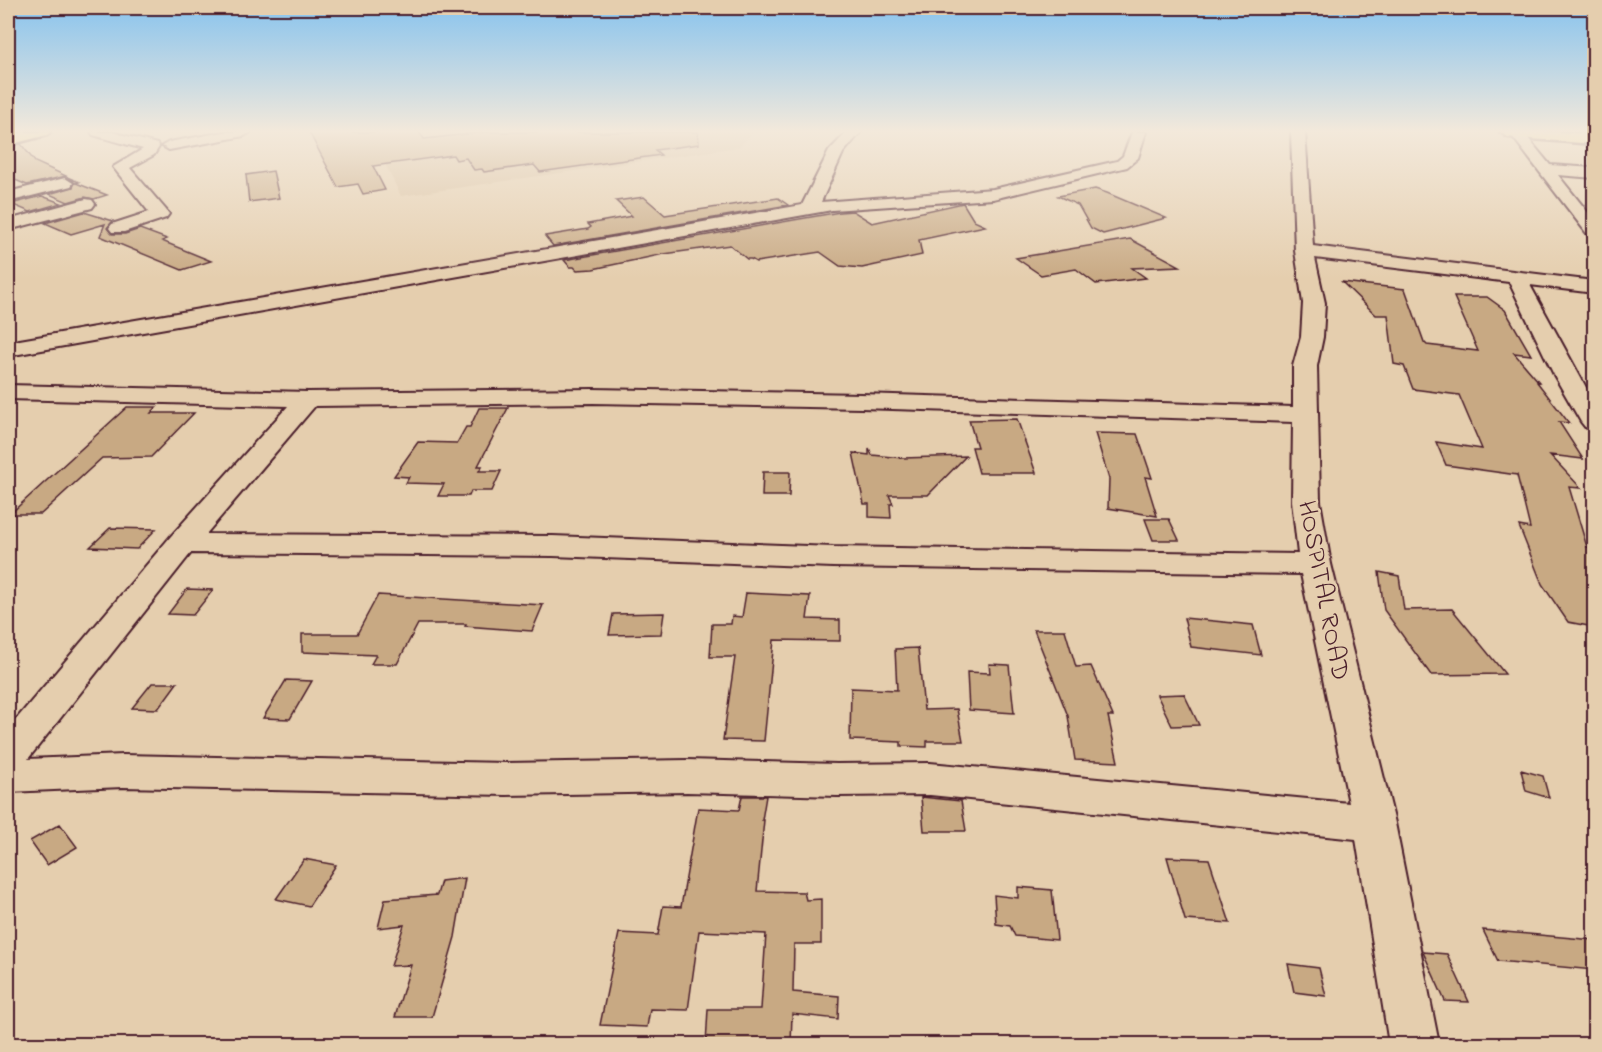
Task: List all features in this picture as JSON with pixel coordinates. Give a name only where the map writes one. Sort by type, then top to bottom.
[{"type":"street","points":[[118,228],[160,214],[133,181]]},
{"type":"street","points":[[809,209],[822,181]]},
{"type":"street","points":[[8,349],[809,209],[865,201],[993,194],[1052,181]]},
{"type":"street","name":"HOSPITAL ROAD","points":[[1300,181],[1304,251],[1314,303],[1312,337],[1305,366],[1306,501],[1315,564],[1374,823],[1414,1044]]},
{"type":"street","points":[[1556,181],[1591,221]]},
{"type":"street","points":[[8,197],[65,183]]},
{"type":"street","points":[[8,225],[86,204]]},
{"type":"street","points":[[1304,251],[1594,287]]},
{"type":"street","points":[[1516,277],[1566,375],[1594,422]]},
{"type":"street","points":[[1566,375],[1594,379]]},
{"type":"street","points":[[8,392],[308,399],[593,396],[849,400],[1306,415]]},
{"type":"street","points":[[8,756],[182,543],[308,399]]},
{"type":"street","points":[[182,543],[553,546],[844,558],[1315,564]]},
{"type":"street","points":[[8,776],[123,771],[506,779],[687,776],[837,780],[930,779],[1374,823]]},
{"type":"shaded area","points":[[394,181],[504,181],[401,196]]},
{"type":"building","points":[[18,181],[44,181],[27,185]]},
{"type":"building","points":[[72,181],[107,195],[94,199],[85,197],[68,202],[49,194],[73,187],[75,183]]},
{"type":"building","points":[[247,181],[275,181],[279,198],[249,202]]},
{"type":"building","points":[[335,181],[381,181],[385,190],[363,194],[358,184],[338,187]]},
{"type":"building","points":[[1095,189],[1166,218],[1103,234],[1091,228],[1078,205],[1058,196]]},
{"type":"building","points":[[42,196],[61,203],[30,212],[11,204]]},
{"type":"building","points":[[644,197],[665,215],[778,198],[788,205],[553,246],[545,236],[588,229],[591,227],[588,224],[632,216],[616,201]]},
{"type":"building","points":[[963,203],[974,221],[985,226],[919,240],[922,255],[862,268],[840,266],[820,252],[756,262],[747,259],[730,245],[664,254],[593,269],[577,270],[570,267],[564,260],[840,212],[853,211],[872,223]]},
{"type":"building","points":[[84,212],[113,221],[107,228],[112,234],[125,234],[140,229],[167,239],[162,241],[211,261],[182,270],[100,236],[105,224],[71,234],[45,223]]},
{"type":"building","points":[[1130,239],[1180,266],[1132,268],[1146,278],[1096,284],[1076,269],[1041,275],[1016,258]]},
{"type":"building","points":[[1342,282],[1405,289],[1427,345],[1478,351],[1454,297],[1487,297],[1505,310],[1531,355],[1514,353],[1569,423],[1559,422],[1583,459],[1550,455],[1581,488],[1569,487],[1587,547],[1594,548],[1594,627],[1568,622],[1542,584],[1519,526],[1530,528],[1517,475],[1446,465],[1436,442],[1482,449],[1459,395],[1413,389],[1404,366],[1394,364],[1388,315],[1376,315]]},
{"type":"building","points":[[127,407],[157,407],[151,413],[194,413],[151,457],[102,458],[41,514],[10,514]]},
{"type":"building","points":[[479,408],[508,408],[478,466],[482,466],[479,471],[501,471],[492,491],[471,491],[469,496],[438,496],[444,484],[406,483],[409,477],[394,476],[418,442],[457,443],[466,427],[470,427]]},
{"type":"building","points":[[1017,419],[1036,473],[979,473],[972,447],[977,447],[969,420]]},
{"type":"building","points":[[1095,433],[1137,434],[1152,478],[1145,477],[1157,516],[1108,508],[1109,479]]},
{"type":"building","points":[[869,448],[872,455],[903,458],[966,456],[928,495],[889,495],[893,504],[890,504],[891,518],[869,517],[869,504],[864,504],[853,453],[869,455]]},
{"type":"building","points":[[763,472],[790,472],[789,496],[762,496]]},
{"type":"building","points":[[1145,519],[1169,519],[1179,540],[1153,540]]},
{"type":"building","points":[[110,528],[156,529],[137,549],[90,547]]},
{"type":"building","points":[[1379,572],[1399,576],[1404,610],[1452,609],[1505,674],[1431,675],[1384,610]]},
{"type":"building","points":[[187,589],[213,590],[193,615],[168,614]]},
{"type":"building","points":[[746,593],[810,596],[807,619],[840,620],[840,641],[774,640],[764,741],[723,740],[735,657],[710,657],[712,624],[731,624],[732,616],[742,617]]},
{"type":"building","points":[[378,595],[543,605],[532,631],[465,626],[466,624],[418,624],[397,664],[371,664],[376,655],[302,652],[302,634],[357,634]]},
{"type":"building","points":[[664,613],[661,634],[609,635],[613,614]]},
{"type":"building","points":[[1184,618],[1253,625],[1261,655],[1191,647]]},
{"type":"building","points":[[1034,630],[1065,630],[1076,667],[1091,666],[1113,716],[1108,716],[1118,762],[1075,760],[1068,716]]},
{"type":"building","points":[[918,648],[924,710],[957,709],[963,741],[927,741],[927,747],[901,746],[901,742],[850,740],[851,688],[897,690],[895,649]]},
{"type":"building","points":[[989,664],[1009,665],[1014,713],[969,710],[967,672],[990,673]]},
{"type":"building","points":[[286,680],[312,681],[290,719],[263,718]]},
{"type":"building","points":[[152,683],[177,683],[158,709],[132,708]]},
{"type":"building","points":[[1184,694],[1199,725],[1172,726],[1157,695]]},
{"type":"building","points":[[1521,770],[1543,776],[1549,798],[1526,791]]},
{"type":"building","points":[[742,796],[766,796],[757,891],[804,892],[806,900],[821,899],[821,944],[794,944],[793,992],[839,996],[838,1019],[792,1014],[791,1044],[706,1044],[708,1009],[761,1009],[766,934],[699,931],[688,1010],[650,1009],[647,1027],[600,1025],[619,933],[658,935],[663,906],[681,907],[698,808],[739,810]]},
{"type":"building","points":[[921,797],[961,801],[966,831],[924,831]]},
{"type":"building","points":[[60,824],[77,847],[47,865],[30,841]]},
{"type":"building","points":[[1167,857],[1209,859],[1230,923],[1185,920]]},
{"type":"building","points":[[304,859],[336,865],[309,906],[276,899]]},
{"type":"building","points":[[465,878],[455,937],[432,1017],[395,1017],[411,965],[391,966],[404,925],[378,928],[385,899],[437,895],[441,881]]},
{"type":"building","points":[[1018,887],[1052,890],[1057,940],[1015,936],[1010,926],[996,924],[994,895],[1018,898]]},
{"type":"building","points":[[1483,930],[1594,940],[1594,970],[1498,961]]},
{"type":"building","points":[[1423,952],[1447,954],[1469,1002],[1445,1001]]},
{"type":"building","points":[[1288,964],[1319,968],[1326,996],[1294,992]]}]
